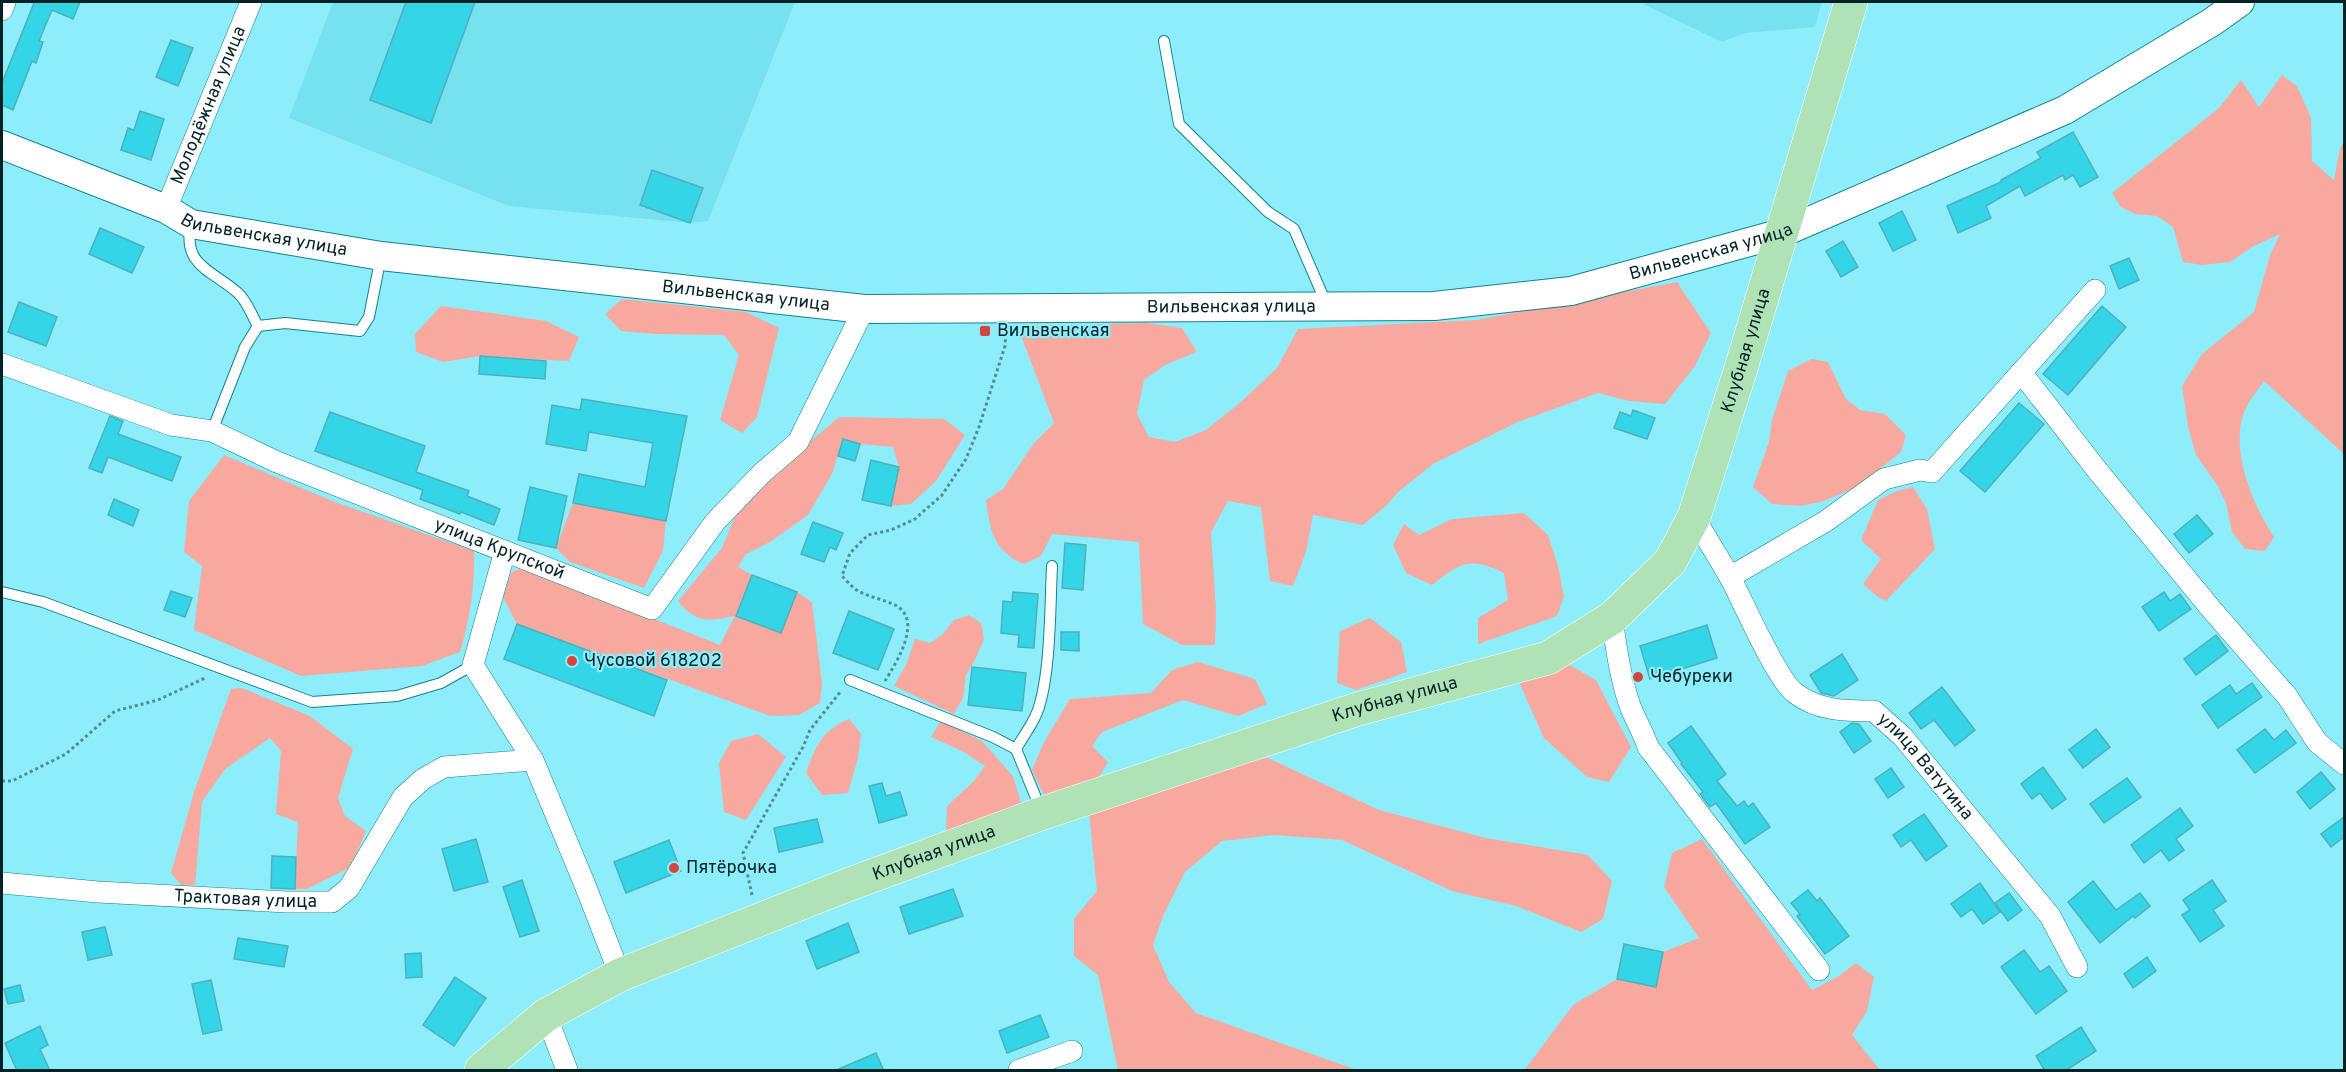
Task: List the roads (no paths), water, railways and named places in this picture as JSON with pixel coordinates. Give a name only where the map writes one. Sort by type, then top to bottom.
[{"type":"main road","name":"Клубная улица","points":[[482,1071],[546,1015],[620,975],[850,884],[1042,813],[1358,709],[1548,657],[1612,618],[1670,562],[1694,517],[1851,2]]},
{"type":"street","points":[[2,10],[5,2]]},
{"type":"street","name":"Молодёжная улица","points":[[166,208],[251,2]]},
{"type":"street","name":"Вильвенская улица","points":[[2,145],[166,208],[191,224],[381,256],[864,309],[1434,306],[1571,291],[1782,233],[2066,110],[2212,22],[2240,2]]},
{"type":"street","points":[[1730,577],[1826,521],[1884,479],[1920,470],[1932,472],[2095,290]]},
{"type":"street","name":"улица Крупской","points":[[2,364],[171,426],[212,431],[278,462],[652,609],[715,522],[762,473],[798,442],[864,309]]},
{"type":"street","points":[[2021,372],[2097,470],[2212,610],[2287,696],[2318,741],[2344,764]]},
{"type":"street","name":"улица Ватутина","points":[[1694,517],[1730,577],[1777,670],[1792,691],[1805,700],[1831,709],[1874,711],[1903,737],[2050,916],[2077,967]]},
{"type":"street","points":[[505,551],[473,665],[533,760],[620,975]]},
{"type":"street","points":[[1612,618],[1617,655],[1629,703],[1643,730],[1648,747],[1819,970]]},
{"type":"street","name":"Трактовая улица","points":[[2,883],[98,892],[287,902],[332,902],[349,888],[403,797],[423,779],[444,767],[533,760]]},
{"type":"street","points":[[546,1015],[567,1071]]},
{"type":"street","points":[[1019,1071],[1072,1051]]},
{"type":"lane","points":[[1164,41],[1179,124],[1268,212],[1294,229],[1327,306]]},
{"type":"lane","points":[[191,224],[188,241],[196,261],[240,295],[258,326]]},
{"type":"lane","points":[[258,326],[285,323],[360,331],[369,317],[381,256]]},
{"type":"lane","points":[[212,431],[245,347],[258,326]]},
{"type":"lane","points":[[1016,749],[1035,717],[1041,701],[1052,566]]},
{"type":"lane","points":[[2,592],[43,602],[312,702],[397,696],[441,683],[473,665]]},
{"type":"lane","points":[[850,680],[993,737],[1016,749],[1042,813]]},
{"type":"place","name":"Вильвенская","points":[[985,331]]},
{"type":"place","name":"Чусовой 618202","points":[[572,661]]},
{"type":"place","name":"Чебуреки","points":[[1638,677]]},
{"type":"place","name":"Пятёрочка","points":[[674,868]]}]
